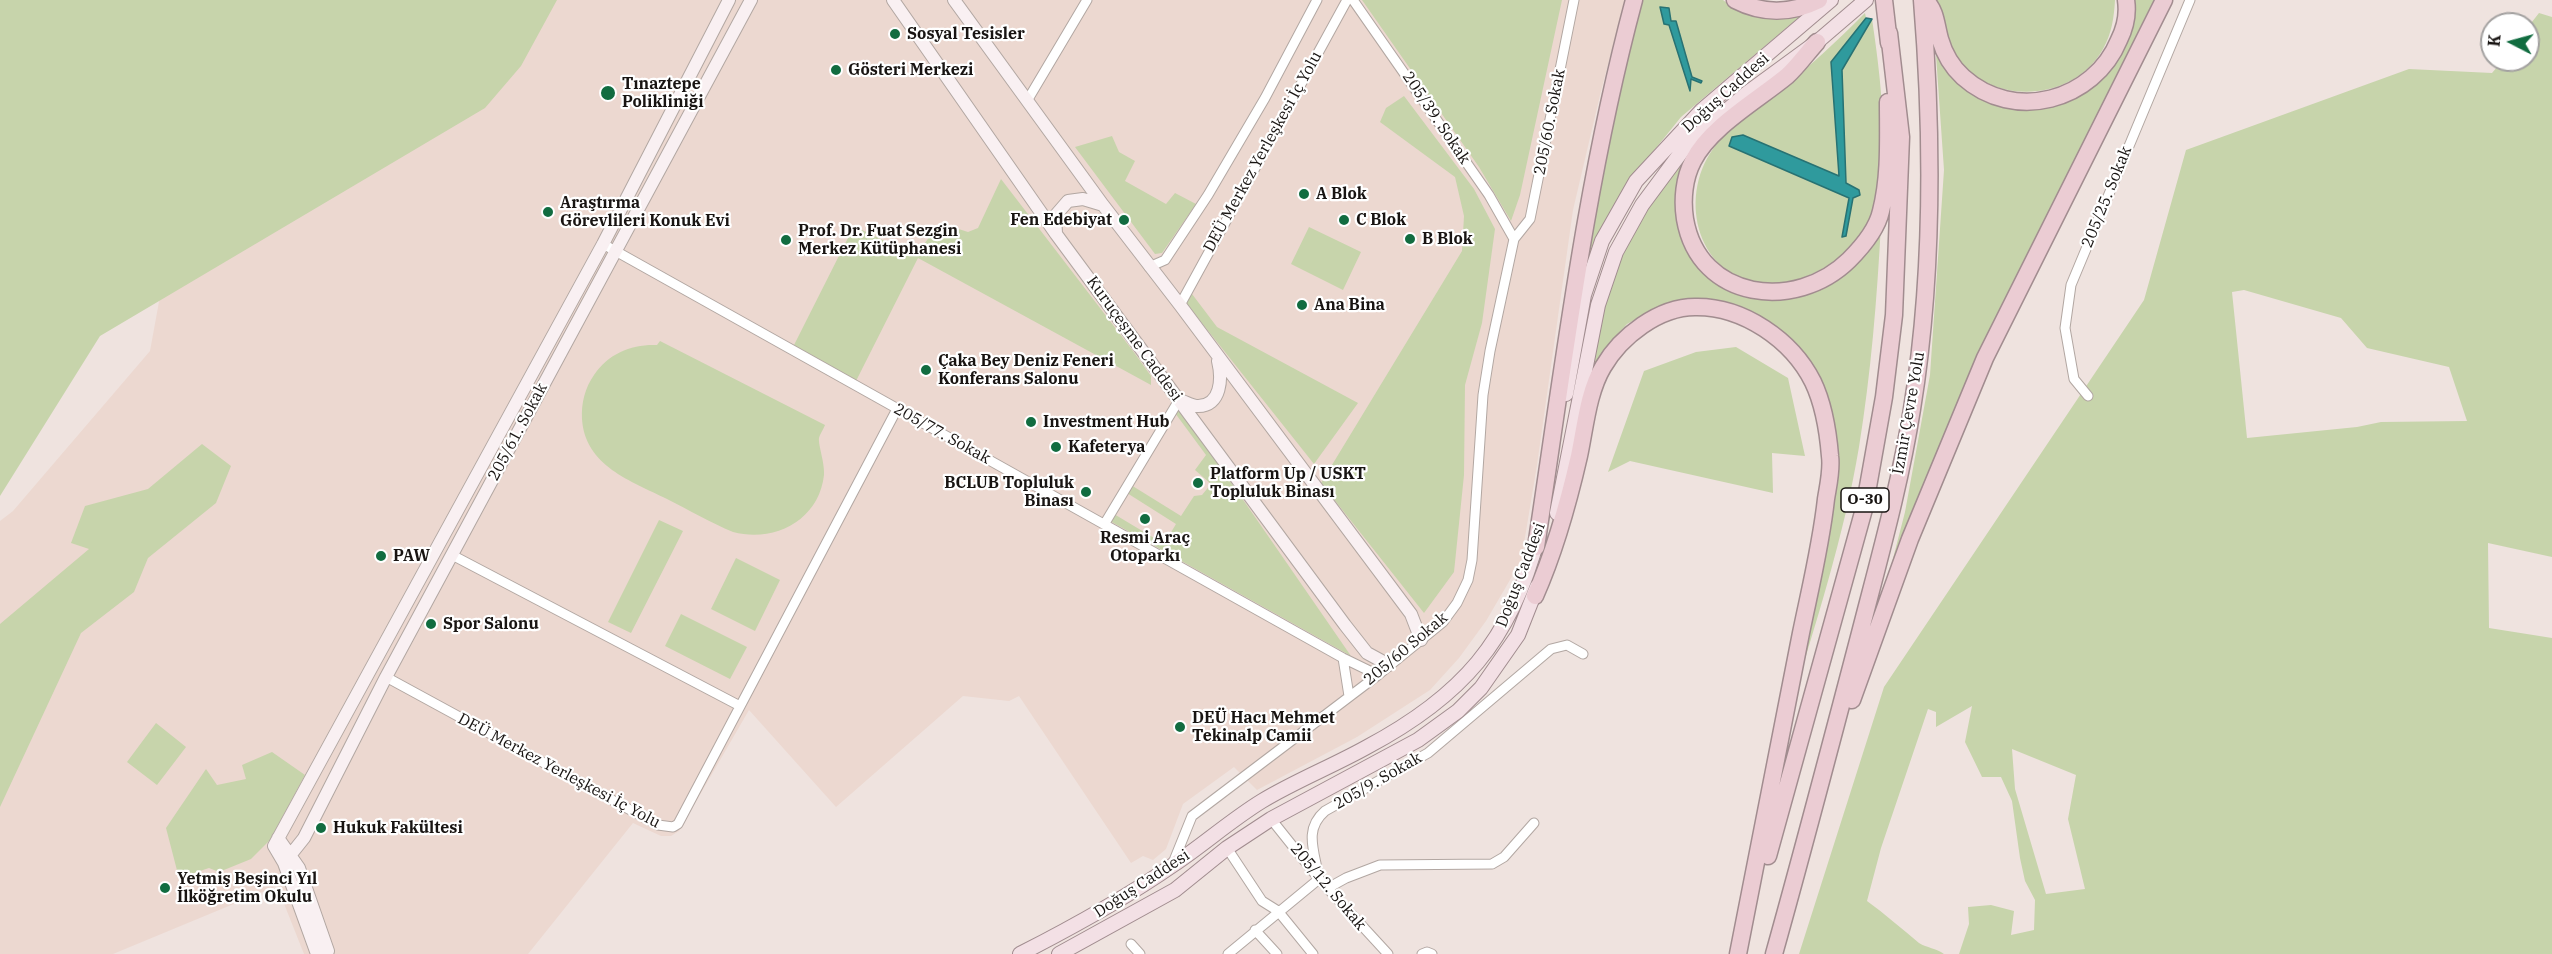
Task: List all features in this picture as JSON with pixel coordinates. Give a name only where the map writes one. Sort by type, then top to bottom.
[{"type":"highway","points":[[1536,547],[1592,178],[1617,64],[1634,0]]},
{"type":"highway","points":[[1735,0],[1762,10],[1782,11],[1797,9],[1819,0]]},
{"type":"highway","name":"O-30","points":[[1884,0],[1890,33]]},
{"type":"highway","points":[[1924,0],[1933,8],[1946,56],[1962,77],[1981,90],[1999,98],[2039,102],[2074,91],[2096,76],[2114,54],[2124,30],[2126,0]]},
{"type":"highway","name":"İzmir Çevre Yolu","points":[[1774,954],[1817,800],[1889,519],[1912,410],[1928,260],[1929,82],[1924,0]]},
{"type":"highway","points":[[1817,800],[1910,539],[1985,358],[2164,0]]},
{"type":"highway","points":[[1817,42],[1788,74],[1707,141],[1693,161],[1686,182],[1683,207],[1687,228],[1696,248],[1707,264],[1722,278],[1753,291],[1773,293],[1798,289],[1839,270],[1862,247],[1881,213],[1887,167],[1890,33]]},
{"type":"highway","name":"İzmir Çevre Yolu","points":[[1740,954],[1864,508],[1884,397],[1894,315],[1901,137],[1890,33]]},
{"type":"highway","points":[[1535,596],[1552,558],[1594,388],[1601,370],[1620,343],[1650,320],[1669,311],[1692,307],[1716,308],[1743,316],[1775,337],[1797,358],[1813,382],[1824,411],[1831,460],[1821,539],[1740,954]]},
{"type":"main road","name":"205/61. Sokak","points":[[729,0],[603,244],[276,842],[287,859],[304,838],[386,677],[751,0]]},
{"type":"main road","name":"Kuruçeşme Caddesi","points":[[893,0],[1056,234],[1367,653],[1389,665]]},
{"type":"main road","points":[[954,0],[1149,267],[1180,304],[1411,614],[1421,640]]},
{"type":"main road","name":"Doğuş Caddesi","points":[[1020,954],[1092,917],[1170,867],[1262,801],[1405,727],[1439,703],[1473,671],[1496,640],[1536,547],[1548,499],[1584,295],[1602,241],[1636,181],[1702,110],[1831,0]]},
{"type":"main road","name":"Doğuş Caddesi","points":[[1059,954],[1175,890],[1227,848],[1271,819],[1418,740],[1458,711],[1481,688],[1518,635],[1535,596],[1560,501],[1598,305],[1616,252],[1642,205],[1688,143],[1746,94],[1817,42],[1866,0]]},
{"type":"main road","points":[[1056,234],[1055,216],[1068,201],[1083,199],[1103,205]]},
{"type":"main road","points":[[1179,400],[1198,406],[1210,402],[1220,390],[1222,377],[1216,354]]},
{"type":"main road","points":[[287,859],[322,953]]},
{"type":"street","points":[[1027,101],[1087,0]]},
{"type":"street","name":"DEÜ Merkez Yerleşkesi İç Yolu","points":[[1149,267],[1165,260],[1208,195],[1265,98],[1317,0]]},
{"type":"street","name":"DEÜ Merkez Yerleşkesi İç Yolu","points":[[1180,304],[1347,0]]},
{"type":"street","name":"205/39. Sokak","points":[[1353,0],[1489,195],[1514,238]]},
{"type":"street","name":"205/60. Sokak","points":[[1514,238],[1530,219],[1574,0]]},
{"type":"street","name":"205/25. Sokak","points":[[2088,396],[2074,379],[2065,328],[2072,285],[2190,0]]},
{"type":"street","name":"205/60 Sokak","points":[[1170,867],[1192,816],[1378,675],[1443,622],[1457,603],[1468,580],[1472,560],[1483,395],[1514,238]]},
{"type":"street","name":"205/77. Sokak","points":[[603,244],[615,253],[1343,658],[1378,675]]},
{"type":"street","points":[[1105,524],[1179,400]]},
{"type":"street","name":"DEÜ Merkez Yerleşkesi İç Yolu","points":[[386,677],[648,820],[668,828],[678,824],[897,409]]},
{"type":"street","points":[[452,555],[740,706]]},
{"type":"street","name":"205/9. Sokak","points":[[1319,879],[1312,837],[1312,827],[1316,819],[1350,795],[1428,753],[1551,649],[1567,645],[1583,654]]},
{"type":"street","points":[[1343,658],[1349,696]]},
{"type":"street","name":"205/12. Sokak","points":[[1271,819],[1319,879],[1388,954]]},
{"type":"street","points":[[1328,888],[1346,878],[1380,865],[1492,864],[1504,857],[1533,823]]},
{"type":"street","points":[[1184,839],[1191,845],[1205,843]]},
{"type":"street","points":[[1227,848],[1263,901],[1278,911],[1314,954]]},
{"type":"street","points":[[1228,954],[1319,879]]},
{"type":"street","points":[[1255,930],[1277,954]]},
{"type":"street","points":[[1131,945],[1140,954]]},
{"type":"street","points":[[1422,954],[1426,952],[1432,954]]},
{"type":"shaded area","points":[[214,0],[1625,0],[1573,210],[1521,561],[1486,621],[1459,658],[1430,690],[1357,737],[1257,790],[1234,767],[1183,804],[1166,849],[1153,860],[1143,856],[1131,863],[1019,696],[1009,701],[963,696],[836,807],[749,710],[679,831],[671,836],[661,836],[633,823],[528,954],[304,954],[277,886],[113,954],[0,954],[0,521],[13,511],[150,351]]},
{"type":"green space","points":[[0,0],[557,0],[521,66],[485,108],[100,336],[0,496]]},
{"type":"green space","points":[[1362,0],[1562,0],[1520,195],[1511,221],[1479,167]]},
{"type":"green space","points":[[1639,0],[1723,0],[1731,6],[1804,13],[1681,117],[1631,179],[1579,292],[1584,252]],"holes":[[[1676,21],[1692,77],[1690,89],[1669,24]]]},
{"type":"green space","points":[[1937,0],[2115,0],[2109,37],[2089,67],[2072,80],[2052,88],[2031,92],[2009,90],[1989,84],[1970,73],[1955,57],[1948,44]]},
{"type":"green space","points":[[2129,0],[2154,0],[2094,122],[1888,578],[1905,512],[1930,375],[1944,170],[1936,55],[1940,55],[2000,103],[2090,83]]},
{"type":"green space","points":[[1865,13],[1866,18],[1831,62],[1839,176],[1743,135],[1729,146],[1850,198],[1842,236],[1853,197],[1860,195],[1859,190],[1846,183],[1842,70],[1872,19],[1881,92],[1883,147],[1878,197],[1871,217],[1851,247],[1838,259],[1816,272],[1781,283],[1766,284],[1743,279],[1724,268],[1710,253],[1700,234],[1696,213],[1697,191],[1702,169],[1713,149],[1727,133],[1801,73]]},
{"type":"green space","points":[[2540,13],[2552,17],[2552,557],[2488,543],[2489,628],[2552,638],[2552,954],[1959,954],[1969,924],[1968,907],[1991,905],[2014,911],[2011,935],[2034,930],[2035,900],[2025,881],[2012,801],[2001,777],[1982,777],[1965,742],[1972,706],[1936,727],[1936,712],[1928,709],[1881,848],[1867,901],[1919,943],[1944,954],[1799,954],[1884,687],[2144,300],[2186,150],[2409,69],[2492,73],[2540,72]],"holes":[[[2244,290],[2341,318],[2367,348],[2449,367],[2467,421],[2381,422],[2357,427],[2247,438],[2232,292]],[[2012,749],[2076,775],[2068,819],[2085,889],[2046,894],[2015,789]]]},
{"type":"green space","points":[[1404,96],[1474,189],[1495,229],[1482,323],[1465,385],[1464,475],[1454,572],[1424,613],[1321,483],[1462,251],[1464,216],[1455,177],[1380,122],[1386,108]]},
{"type":"green space","points":[[1112,136],[1119,152],[1135,161],[1125,181],[1166,204],[1175,193],[1196,204],[1162,253],[1155,254],[1075,147]]},
{"type":"green space","points":[[1692,149],[1678,190],[1710,274],[1805,291],[1881,224],[1870,364],[1853,481],[1828,581],[1789,712],[1835,488],[1825,400],[1752,313],[1661,306],[1627,324],[1606,347],[1588,379],[1612,270],[1653,199]]},
{"type":"green space","points":[[1001,179],[1133,351],[1151,376],[1151,385],[918,258],[856,381],[792,349],[854,226],[915,256],[940,223],[968,232],[978,228]]},
{"type":"green space","points":[[1309,227],[1361,252],[1343,290],[1291,264]]},
{"type":"green space","points":[[1192,294],[1217,327],[1358,403],[1314,464],[1186,303]]},
{"type":"green space","points":[[660,341],[825,425],[819,438],[824,475],[814,504],[804,516],[779,531],[749,535],[733,532],[625,478],[612,470],[591,449],[585,435],[582,407],[586,390],[594,375],[607,361],[622,351],[639,346],[657,345]]},
{"type":"green space","points":[[1736,347],[1788,378],[1805,456],[1772,453],[1773,493],[1630,461],[1608,472],[1644,371],[1696,352]]},
{"type":"green space","points":[[1179,407],[1351,656],[1110,521],[1114,514],[1164,544],[1176,524],[1127,493],[1131,485],[1181,516],[1194,496],[1202,495],[1211,484],[1195,470],[1206,455],[1175,413]]},
{"type":"green space","points":[[202,444],[231,466],[216,503],[148,558],[134,592],[81,633],[0,807],[0,624],[89,549],[71,543],[85,506],[148,489]]},
{"type":"green space","points":[[659,520],[683,531],[631,633],[608,622]]},
{"type":"green space","points":[[736,558],[780,580],[755,631],[711,609]]},
{"type":"green space","points":[[681,614],[747,647],[730,679],[665,646]]},
{"type":"green space","points":[[156,723],[186,747],[157,785],[127,762]]},
{"type":"green space","points":[[272,752],[305,775],[270,840],[251,859],[219,872],[209,868],[179,878],[166,828],[206,769],[217,785],[246,779],[242,765]]},
{"type":"water","points":[[1660,7],[1669,8],[1671,21],[1676,21],[1692,77],[1702,81],[1701,83],[1691,79],[1690,91],[1669,25],[1664,24]]},
{"type":"water","points":[[1866,18],[1872,19],[1842,70],[1846,183],[1859,190],[1860,195],[1853,198],[1846,236],[1842,237],[1849,198],[1729,146],[1732,137],[1743,135],[1839,176],[1831,62]]},
{"type":"place","name":"Sosyal Tesisler","points":[[895,34]]},
{"type":"place","name":"Gösteri Merkezi","points":[[836,70]]},
{"type":"place","name":"Tınaztepe Polikliniği","points":[[608,93]]},
{"type":"place","name":"A Blok","points":[[1304,194]]},
{"type":"place","name":"Araştırma Görevlileri Konuk Evi","points":[[548,212]]},
{"type":"place","name":"Fen Edebiyat","points":[[1124,220]]},
{"type":"place","name":"C Blok","points":[[1344,220]]},
{"type":"place","name":"B Blok","points":[[1410,239]]},
{"type":"place","name":"Prof. Dr. Fuat Sezgin Merkez Kütüphanesi","points":[[786,240]]},
{"type":"place","name":"Ana Bina","points":[[1302,305]]},
{"type":"place","name":"Çaka Bey Deniz Feneri Konferans Salonu","points":[[926,370]]},
{"type":"place","name":"Investment Hub","points":[[1031,422]]},
{"type":"place","name":"Kafeterya","points":[[1056,447]]},
{"type":"place","name":"Platform Up / USKT Topluluk Binası","points":[[1198,483]]},
{"type":"place","name":"BCLUB Topluluk Binası","points":[[1086,492]]},
{"type":"place","name":"Resmi Araç Otoparkı","points":[[1145,519]]},
{"type":"place","name":"PAW","points":[[381,556]]},
{"type":"place","name":"Spor Salonu","points":[[431,624]]},
{"type":"place","name":"DEÜ Hacı Mehmet Tekinalp Camii","points":[[1180,727]]},
{"type":"place","name":"Hukuk Fakültesi","points":[[321,828]]},
{"type":"place","name":"Yetmiş Beşinci Yıl İlköğretim Okulu","points":[[165,888]]}]
